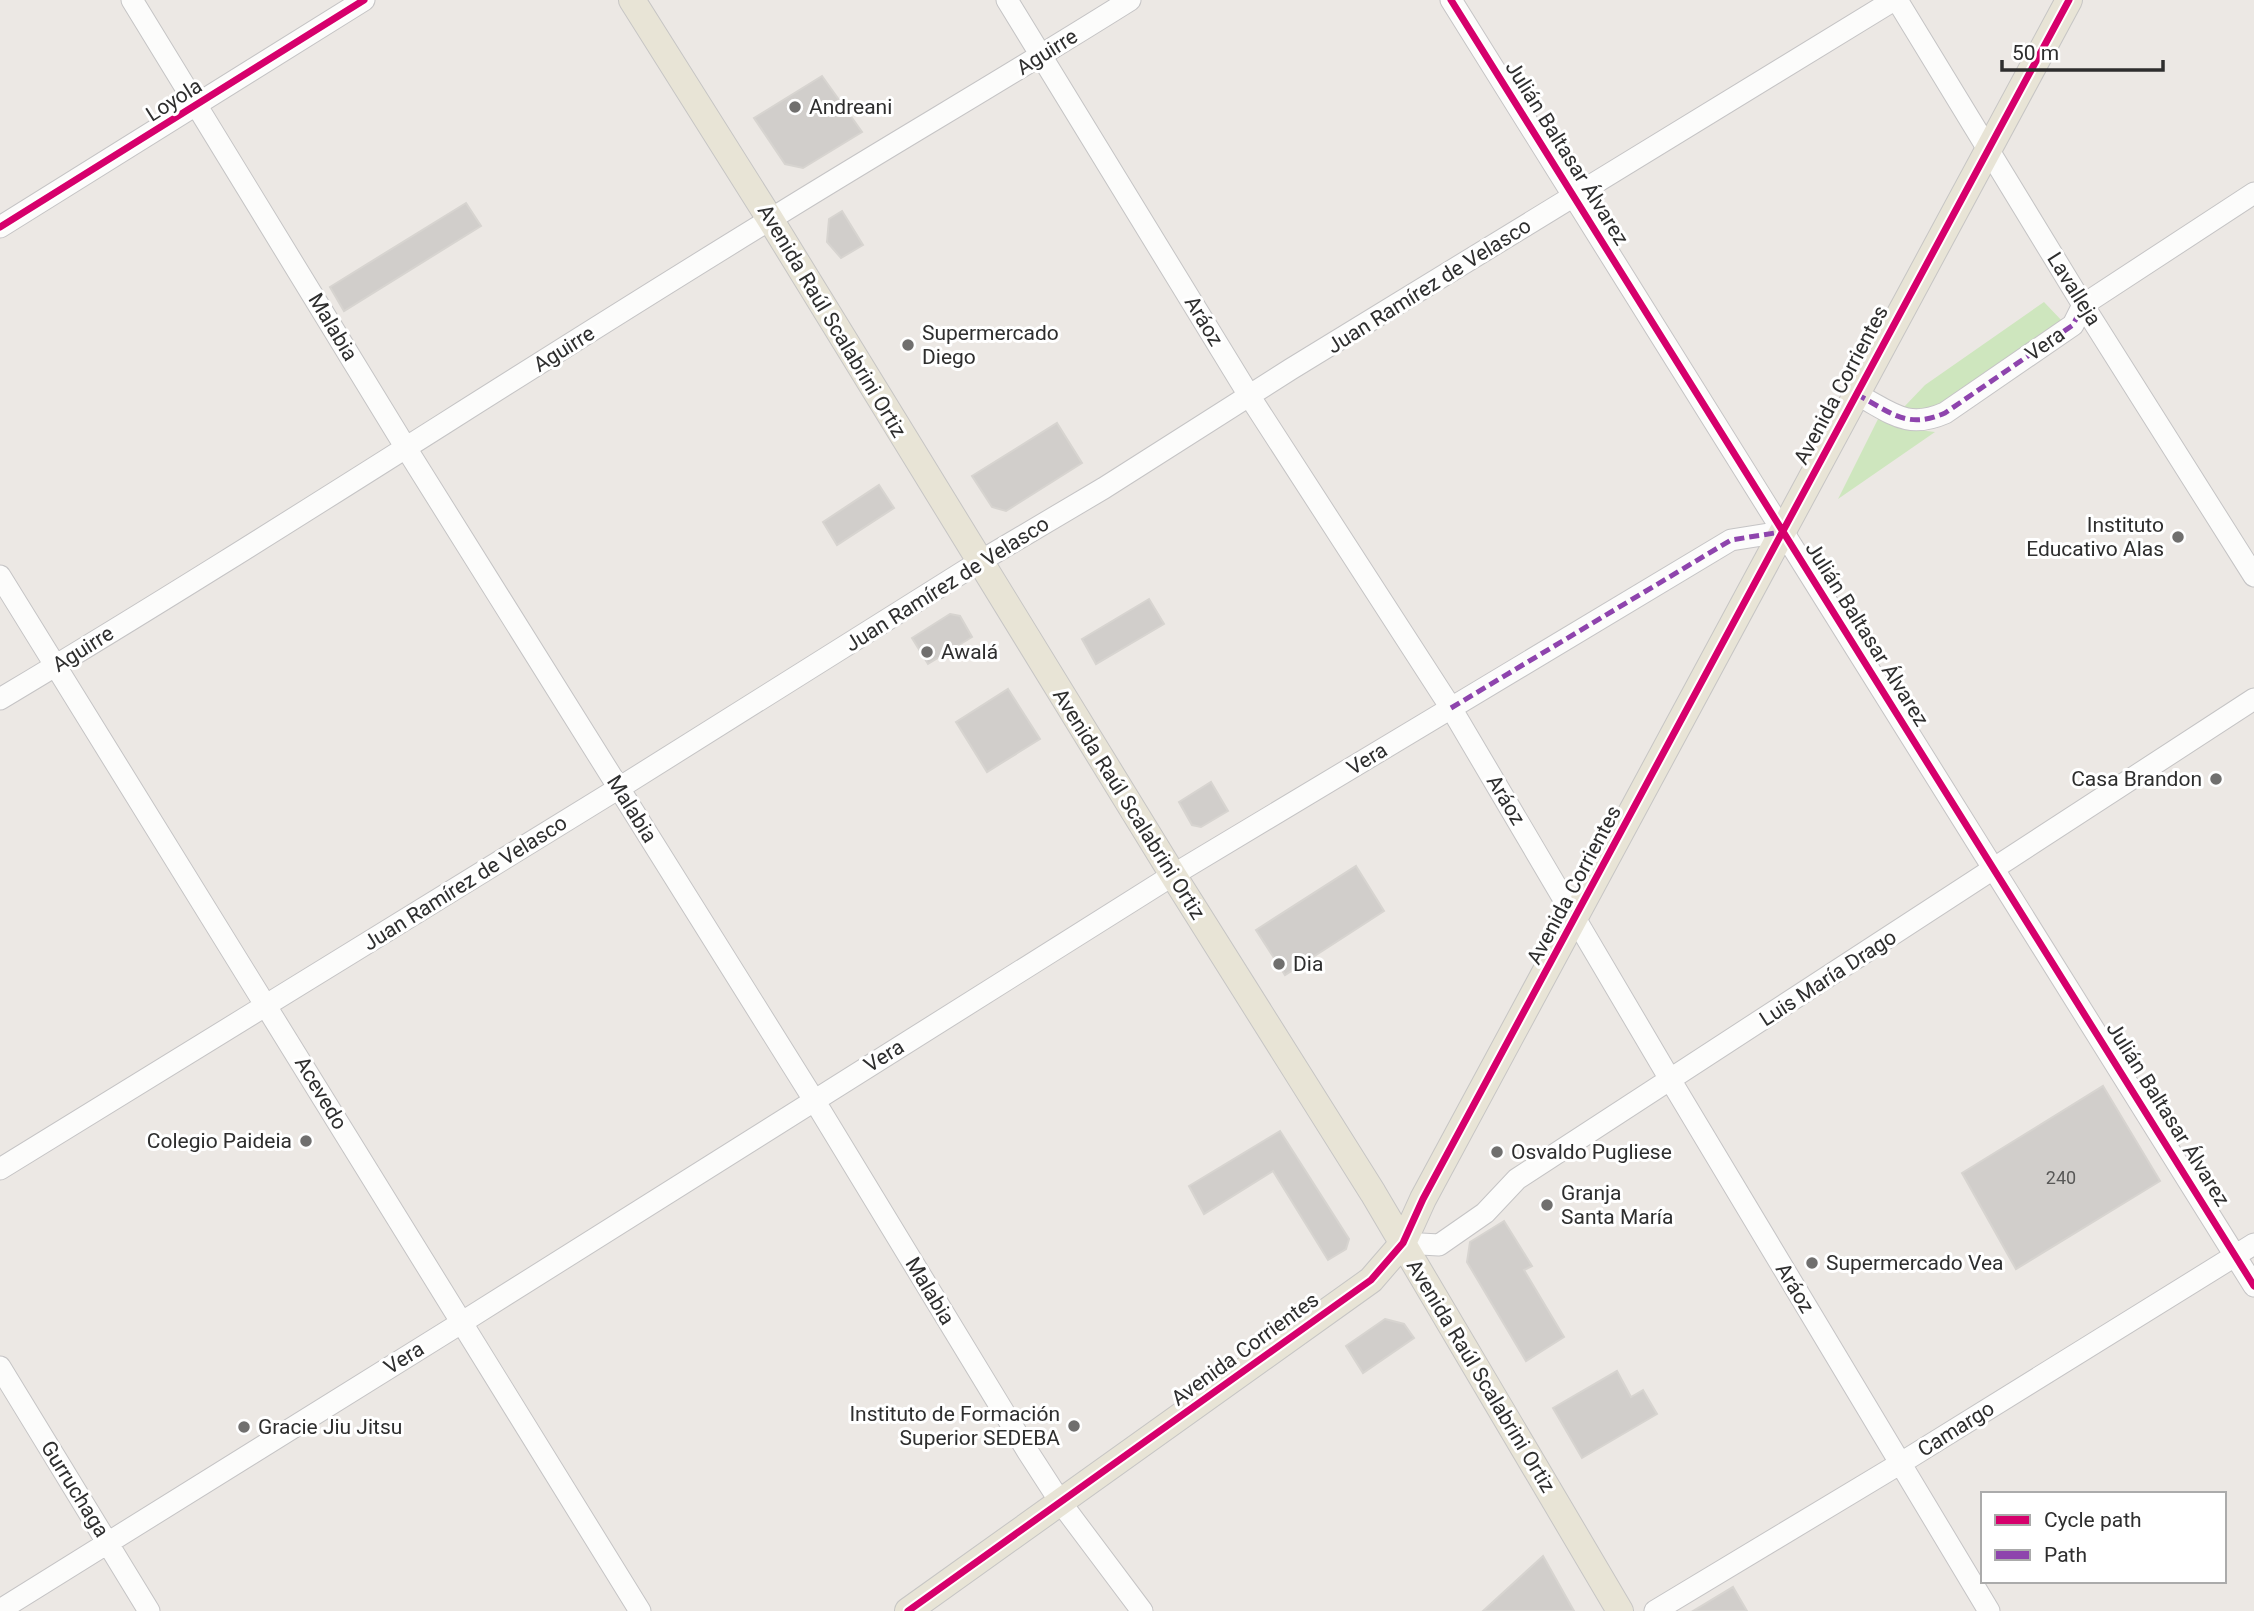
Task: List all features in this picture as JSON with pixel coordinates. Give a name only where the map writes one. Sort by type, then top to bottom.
[{"type":"main road","name":"Avenida Raúl Scalabrini Ortiz","points":[[632,0],[770,219],[1173,875],[1337,1135],[1620,1611]]},
{"type":"main road","name":"Avenida Corrientes","points":[[908,1611],[1371,1280],[1403,1243],[1423,1199],[1577,918],[2069,0]]},
{"type":"street","name":"Malabia","points":[[132,0],[1061,1503],[1142,1611]]},
{"type":"street","name":"Loyola","points":[[0,227],[364,0]]},
{"type":"street","name":"Aráoz","points":[[1007,0],[1250,397],[1451,708],[1989,1611]]},
{"type":"street","name":"Aguirre","points":[[0,699],[407,448],[770,219],[1042,56],[1130,0]]},
{"type":"street","name":"Julián Baltasar Álvarez","points":[[1451,0],[1994,869],[2245,1250],[2254,1286]]},
{"type":"street","name":"Juan Ramírez de Velasco","points":[[0,1169],[1250,397],[1291,369],[1896,0]]},
{"type":"street","name":"Lavalleja","points":[[1896,0],[2083,305],[2254,576]]},
{"type":"street","name":"Vera","points":[[1856,394],[1908,421],[1927,421],[1945,413],[2073,325],[2083,305],[2254,193]]},
{"type":"street","name":"Vera","points":[[0,1610],[1173,875],[1731,540],[1782,532]]},
{"type":"street","name":"Acevedo","points":[[0,576],[640,1611]]},
{"type":"street","name":"Luis María Drago","points":[[1403,1243],[1439,1245],[1485,1213],[1517,1179],[2254,699]]},
{"type":"street","name":"Camargo","points":[[1655,1611],[1901,1463],[2245,1250]]},
{"type":"street","name":"Gurruchaga","points":[[0,1367],[149,1611]]},
{"type":"green space","points":[[2044,302],[2064,323],[1950,404],[1917,412],[1904,407],[1925,385]]},
{"type":"green space","points":[[1879,417],[1903,428],[1935,432],[1838,499]]},
{"type":"building","points":[[822,76],[862,132],[803,168],[785,164],[754,118]]},
{"type":"building","points":[[466,203],[481,226],[344,311],[330,287]]},
{"type":"building","points":[[842,211],[863,245],[841,258],[827,242],[829,219]]},
{"type":"building","points":[[1057,423],[1082,463],[1006,511],[992,507],[972,476]]},
{"type":"building","points":[[879,485],[894,508],[837,545],[823,522]]},
{"type":"building","points":[[1149,599],[1164,624],[1096,664],[1082,639]]},
{"type":"building","points":[[950,614],[960,616],[972,637],[928,664],[912,638]]},
{"type":"building","points":[[1008,689],[1040,739],[987,772],[956,722]]},
{"type":"building","points":[[1211,782],[1228,811],[1201,827],[1192,825],[1179,802]]},
{"type":"building","points":[[1356,866],[1384,911],[1285,975],[1256,930]]},
{"type":"building","points":[[2103,1086],[2160,1181],[2016,1269],[1962,1173]]},
{"type":"building","points":[[1280,1131],[1349,1239],[1346,1249],[1328,1260],[1273,1171],[1204,1214],[1189,1186]]},
{"type":"building","points":[[1504,1221],[1532,1266],[1524,1270],[1564,1337],[1526,1361],[1467,1262],[1470,1242]]},
{"type":"building","points":[[1385,1319],[1404,1324],[1414,1338],[1363,1373],[1346,1346]]},
{"type":"building","points":[[1617,1371],[1631,1397],[1643,1390],[1657,1414],[1582,1458],[1553,1408]]},
{"type":"building","points":[[1543,1556],[1574,1611],[1483,1611]]},
{"type":"building","points":[[1733,1587],[1747,1611],[1693,1611]]},
{"type":"marked path","points":[[1856,394],[1899,417],[1920,420],[1945,413],[2073,325],[2083,305]]},
{"type":"marked path","points":[[1451,708],[1731,540],[1781,532]]},
{"type":"cycle path","points":[[0,227],[364,0]]},
{"type":"cycle path","points":[[1451,0],[2254,1286]]},
{"type":"cycle path","points":[[908,1611],[1371,1280],[1403,1243],[1423,1199],[2069,0]]},
{"type":"place","name":"Andreani","points":[[795,107]]},
{"type":"place","name":"Supermercado Diego","points":[[908,345]]},
{"type":"place","name":"Instituto Educativo Alas","points":[[2178,537]]},
{"type":"place","name":"Awalá","points":[[927,652]]},
{"type":"place","name":"Casa Brandon","points":[[2216,779]]},
{"type":"place","name":"Dia","points":[[1279,964]]},
{"type":"place","name":"Colegio Paideia","points":[[306,1141]]},
{"type":"place","name":"Osvaldo Pugliese","points":[[1497,1152]]},
{"type":"place","name":"Granja Santa María","points":[[1547,1205]]},
{"type":"place","name":"Supermercado Vea","points":[[1812,1263]]},
{"type":"place","name":"Instituto de Formación Superior SEDEBA","points":[[1074,1426]]},
{"type":"place","name":"Gracie Jiu Jitsu","points":[[244,1427]]}]
